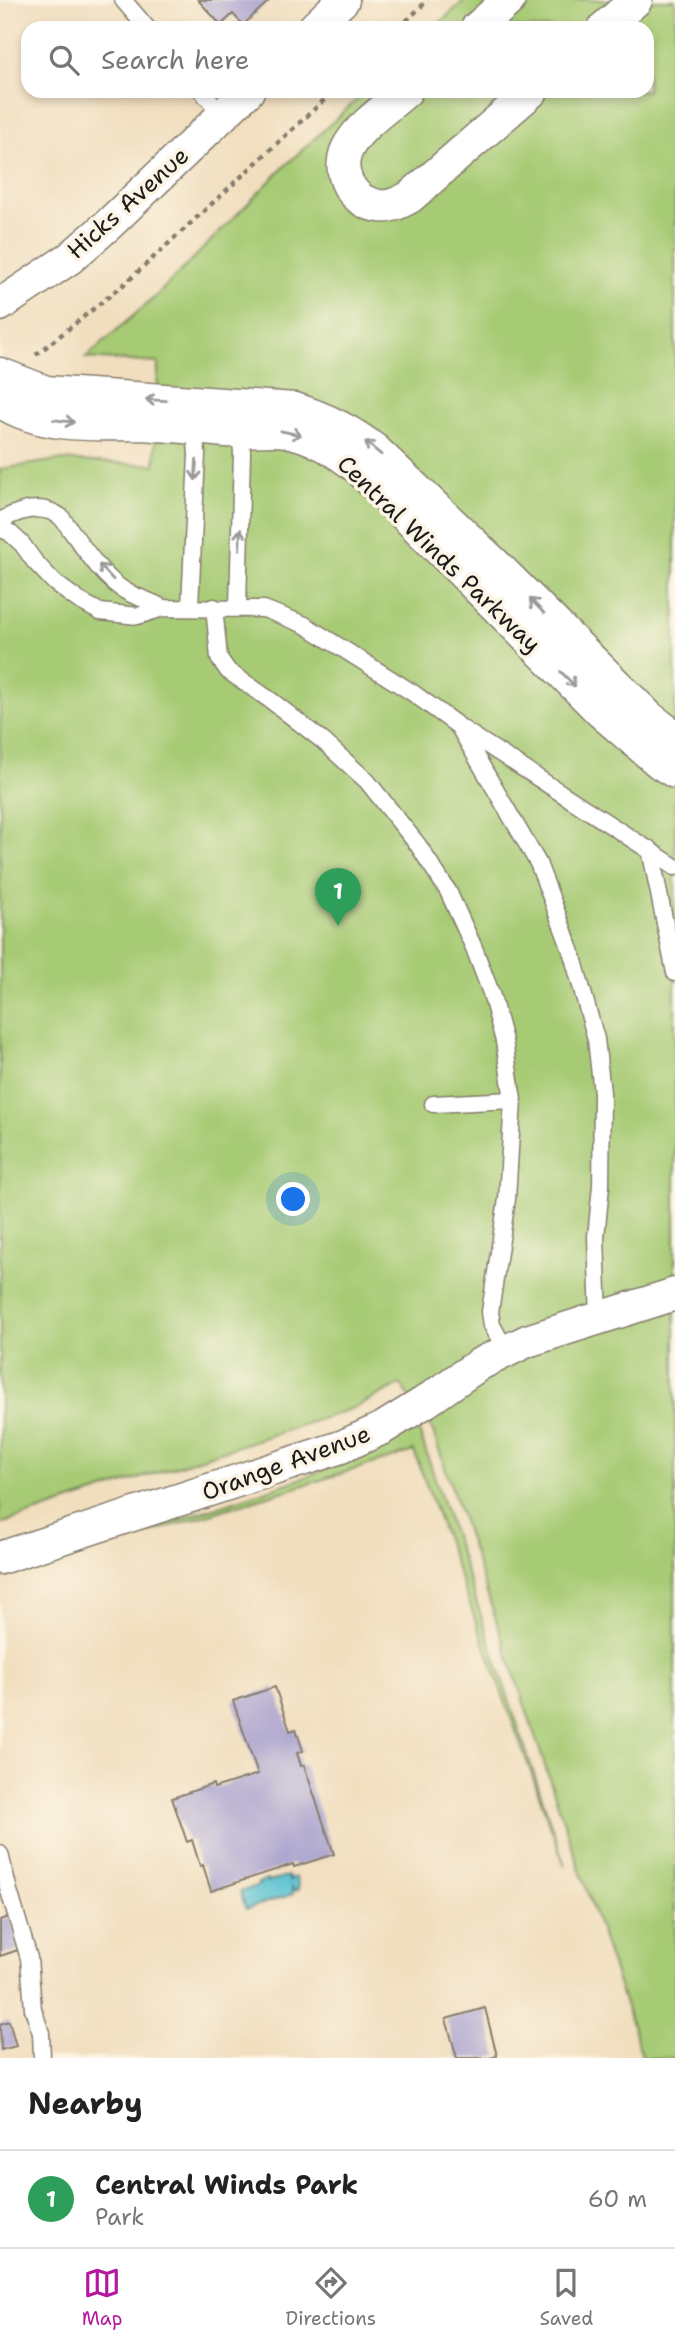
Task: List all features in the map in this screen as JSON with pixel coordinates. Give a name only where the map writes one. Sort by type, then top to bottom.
[{"type":"street","points":[[321,21],[343,0]]},
{"type":"street","points":[[485,21],[509,0]]},
{"type":"street","points":[[612,21],[636,0]]},
{"type":"street","name":"Hicks Avenue","points":[[0,305],[70,258],[241,98]]},
{"type":"street","points":[[398,98],[358,133],[349,145],[342,165],[350,188],[359,197],[379,206],[388,206],[410,197],[524,98]]},
{"type":"street","name":"Central Winds Parkway","points":[[0,374],[46,392],[194,415],[240,418],[295,409],[315,415],[359,438],[376,450],[496,565],[649,717],[675,737]]},
{"type":"street","name":"Central Winds Parkway","points":[[0,401],[16,412],[63,422],[166,425],[194,415]]},
{"type":"street","name":"Central Winds Parkway","points":[[240,418],[311,438],[349,461],[629,739],[675,772]]},
{"type":"street","name":"Orange Avenue","points":[[0,1558],[341,1447],[399,1418],[473,1368],[506,1351],[549,1333],[675,1294]]},
{"type":"lane","points":[[122,0],[141,21]]},
{"type":"lane","points":[[208,98],[223,116]]},
{"type":"lane","points":[[190,607],[197,454],[194,415]]},
{"type":"lane","points":[[238,607],[242,453],[240,418]]},
{"type":"lane","points":[[0,521],[26,510],[40,508],[54,511],[108,576],[126,591],[163,608]]},
{"type":"lane","points":[[0,528],[22,544],[55,583],[100,612],[138,616],[163,608],[238,607],[264,609],[305,625],[413,692],[459,727],[675,867]]},
{"type":"lane","points":[[214,607],[219,658],[228,671],[323,741],[367,781],[418,845],[448,891],[474,948],[505,1041],[513,1100],[507,1199],[490,1312],[492,1325],[506,1351]]},
{"type":"lane","points":[[459,727],[538,863],[571,950],[596,1039],[602,1093],[601,1186],[596,1237],[599,1318]]},
{"type":"lane","points":[[650,849],[675,973]]},
{"type":"lane","points":[[433,1104],[513,1100]]},
{"type":"lane","points":[[0,1854],[29,1958],[33,2009],[41,2034],[42,2058]]},
{"type":"path","points":[[406,21],[428,0]]},
{"type":"path","points":[[31,358],[128,281],[326,98]]},
{"type":"green space","points":[[465,0],[675,0],[675,2058],[643,2058],[432,1429],[400,1384],[354,1408],[0,1524],[0,469],[58,460],[155,465],[158,363],[85,358],[156,296],[285,166],[358,98],[654,98],[654,21],[442,21]]},
{"type":"green space","points":[[415,1428],[420,1434],[565,1866],[414,1451],[0,1579],[0,1576],[319,1472],[378,1448]]},
{"type":"water","points":[[288,1876],[290,1883],[290,1879],[296,1877],[299,1890],[292,1888],[293,1894],[246,1909],[240,1892],[267,1880],[268,1882]]},
{"type":"building","points":[[198,0],[270,0],[247,21],[239,21],[233,14],[225,21],[217,21]]},
{"type":"building","points":[[275,1687],[290,1731],[296,1729],[303,1751],[297,1753],[301,1766],[304,1765],[334,1854],[294,1867],[293,1864],[211,1891],[192,1840],[187,1842],[172,1798],[213,1784],[214,1788],[258,1774],[233,1701]]},
{"type":"building","points":[[10,1916],[21,1949],[0,1956],[0,1920]]},
{"type":"building","points":[[485,2008],[497,2056],[457,2058],[446,2019]]},
{"type":"building","points":[[9,2021],[16,2046],[1,2050],[0,2024]]},
{"type":"place","name":"Central Winds Park","points":[[338,926]]}]
